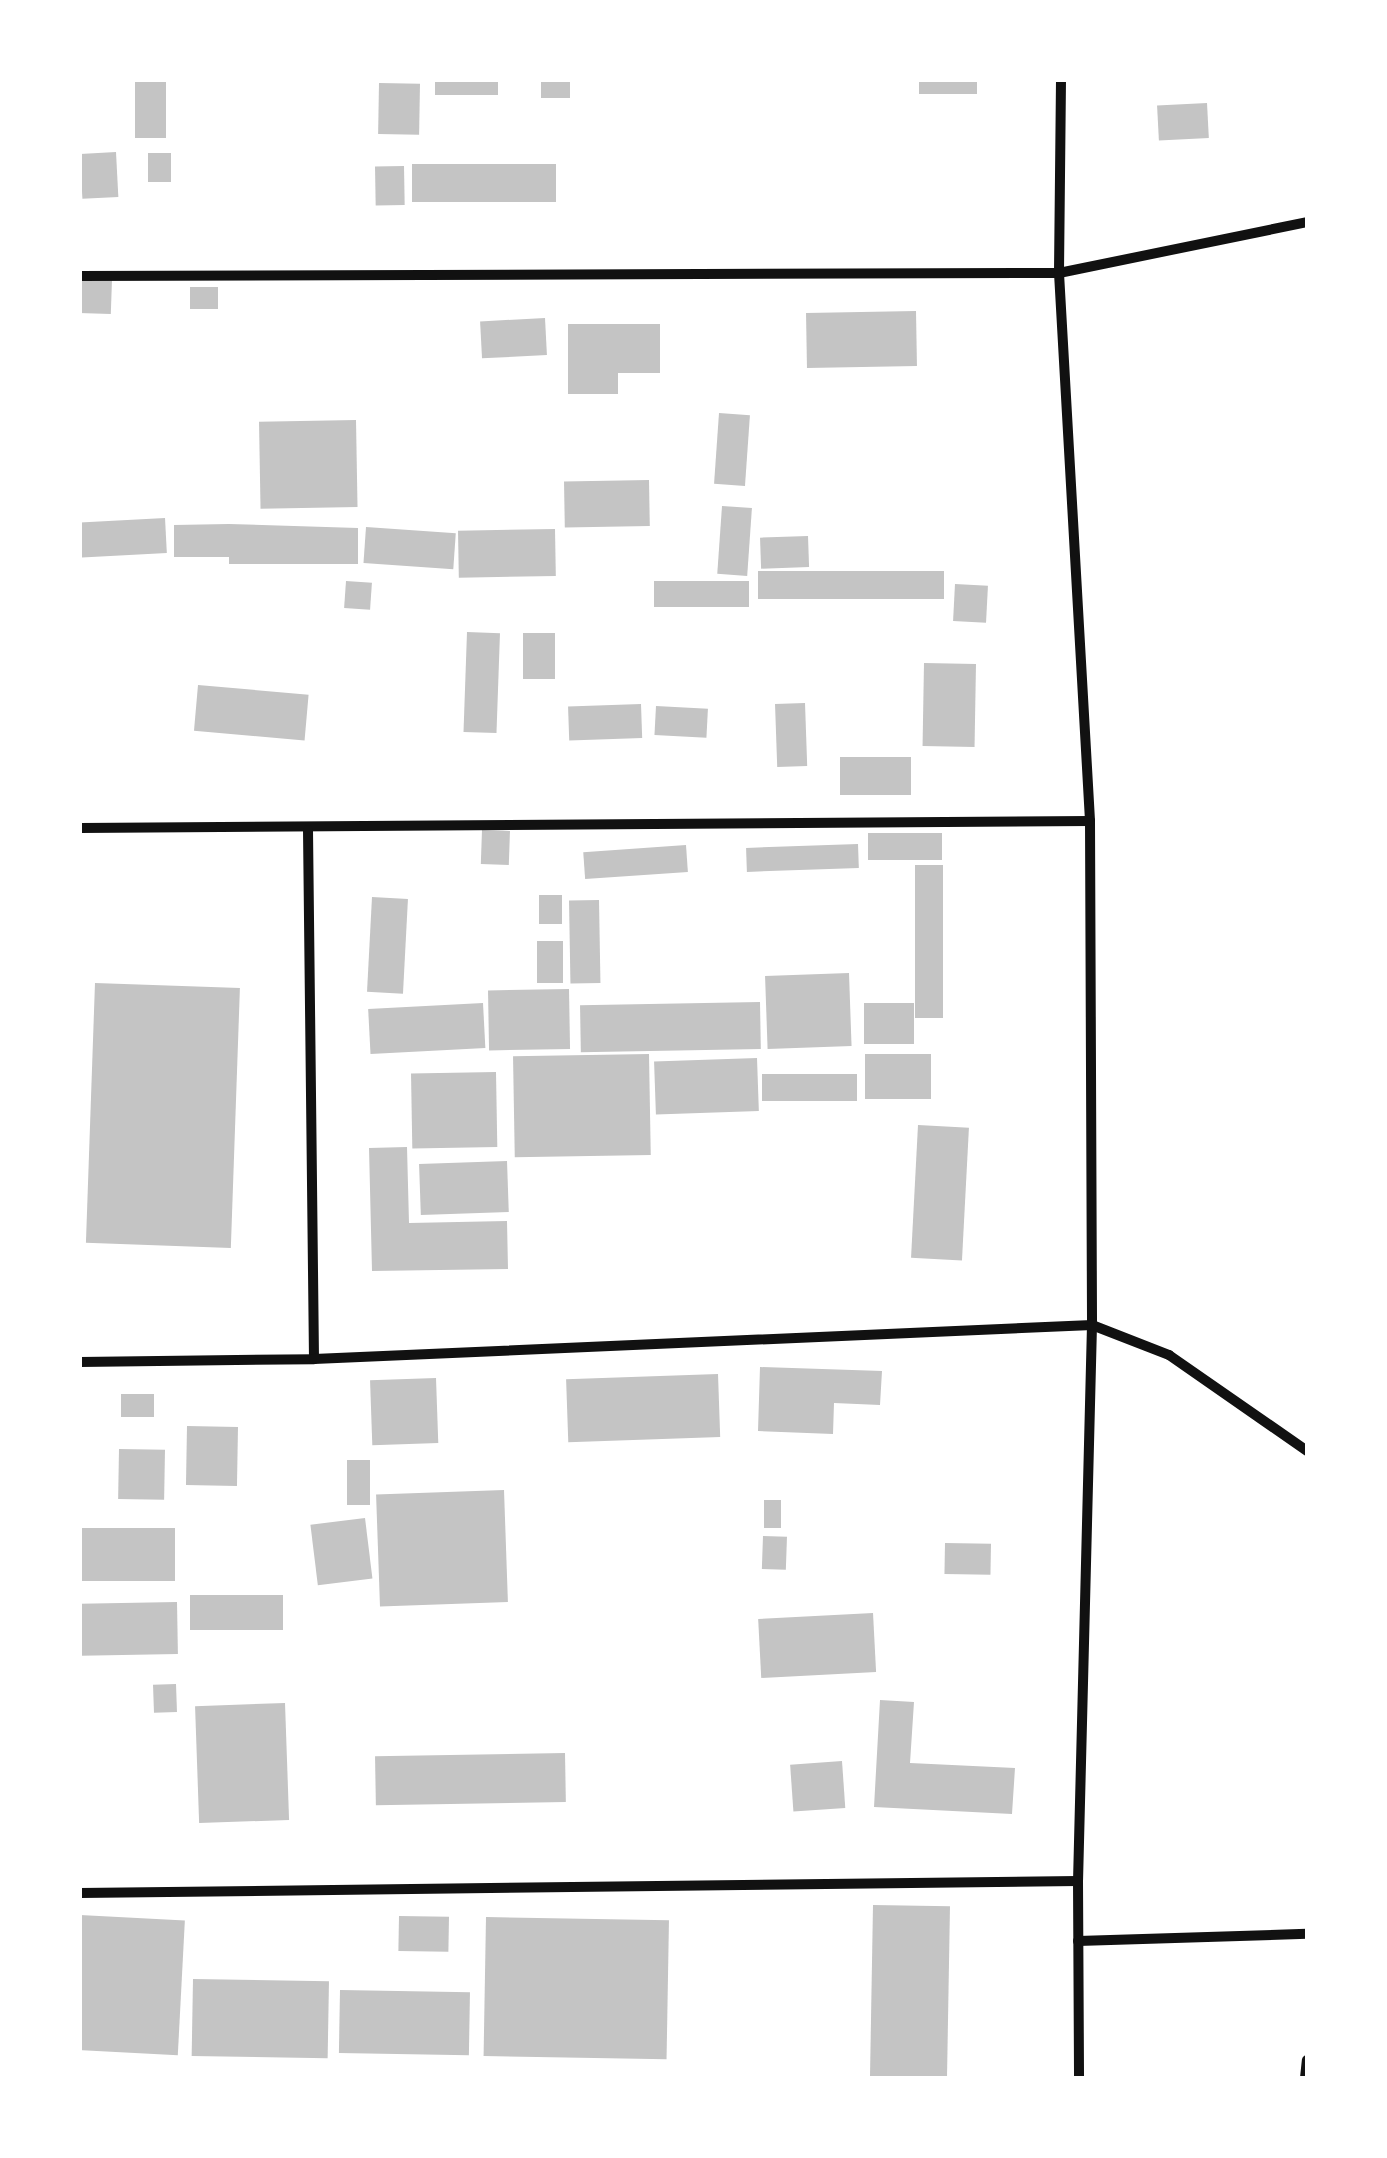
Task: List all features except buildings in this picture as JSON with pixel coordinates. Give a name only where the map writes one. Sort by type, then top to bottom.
[{"type":"street","points":[[1061,80],[1059,273],[1090,821],[1092,1325],[1078,1880],[1079,2078]]},
{"type":"street","points":[[80,276],[1059,273],[1307,222]]},
{"type":"street","points":[[80,828],[308,830],[1090,821]]},
{"type":"street","points":[[308,830],[314,1359]]},
{"type":"street","points":[[80,1362],[314,1359],[1092,1325],[1169,1355],[1307,1451]]},
{"type":"street","points":[[80,1894],[1078,1880]]},
{"type":"street","points":[[1078,1940],[1307,1934]]},
{"type":"street","points":[[1305,2078],[1307,2060]]}]
